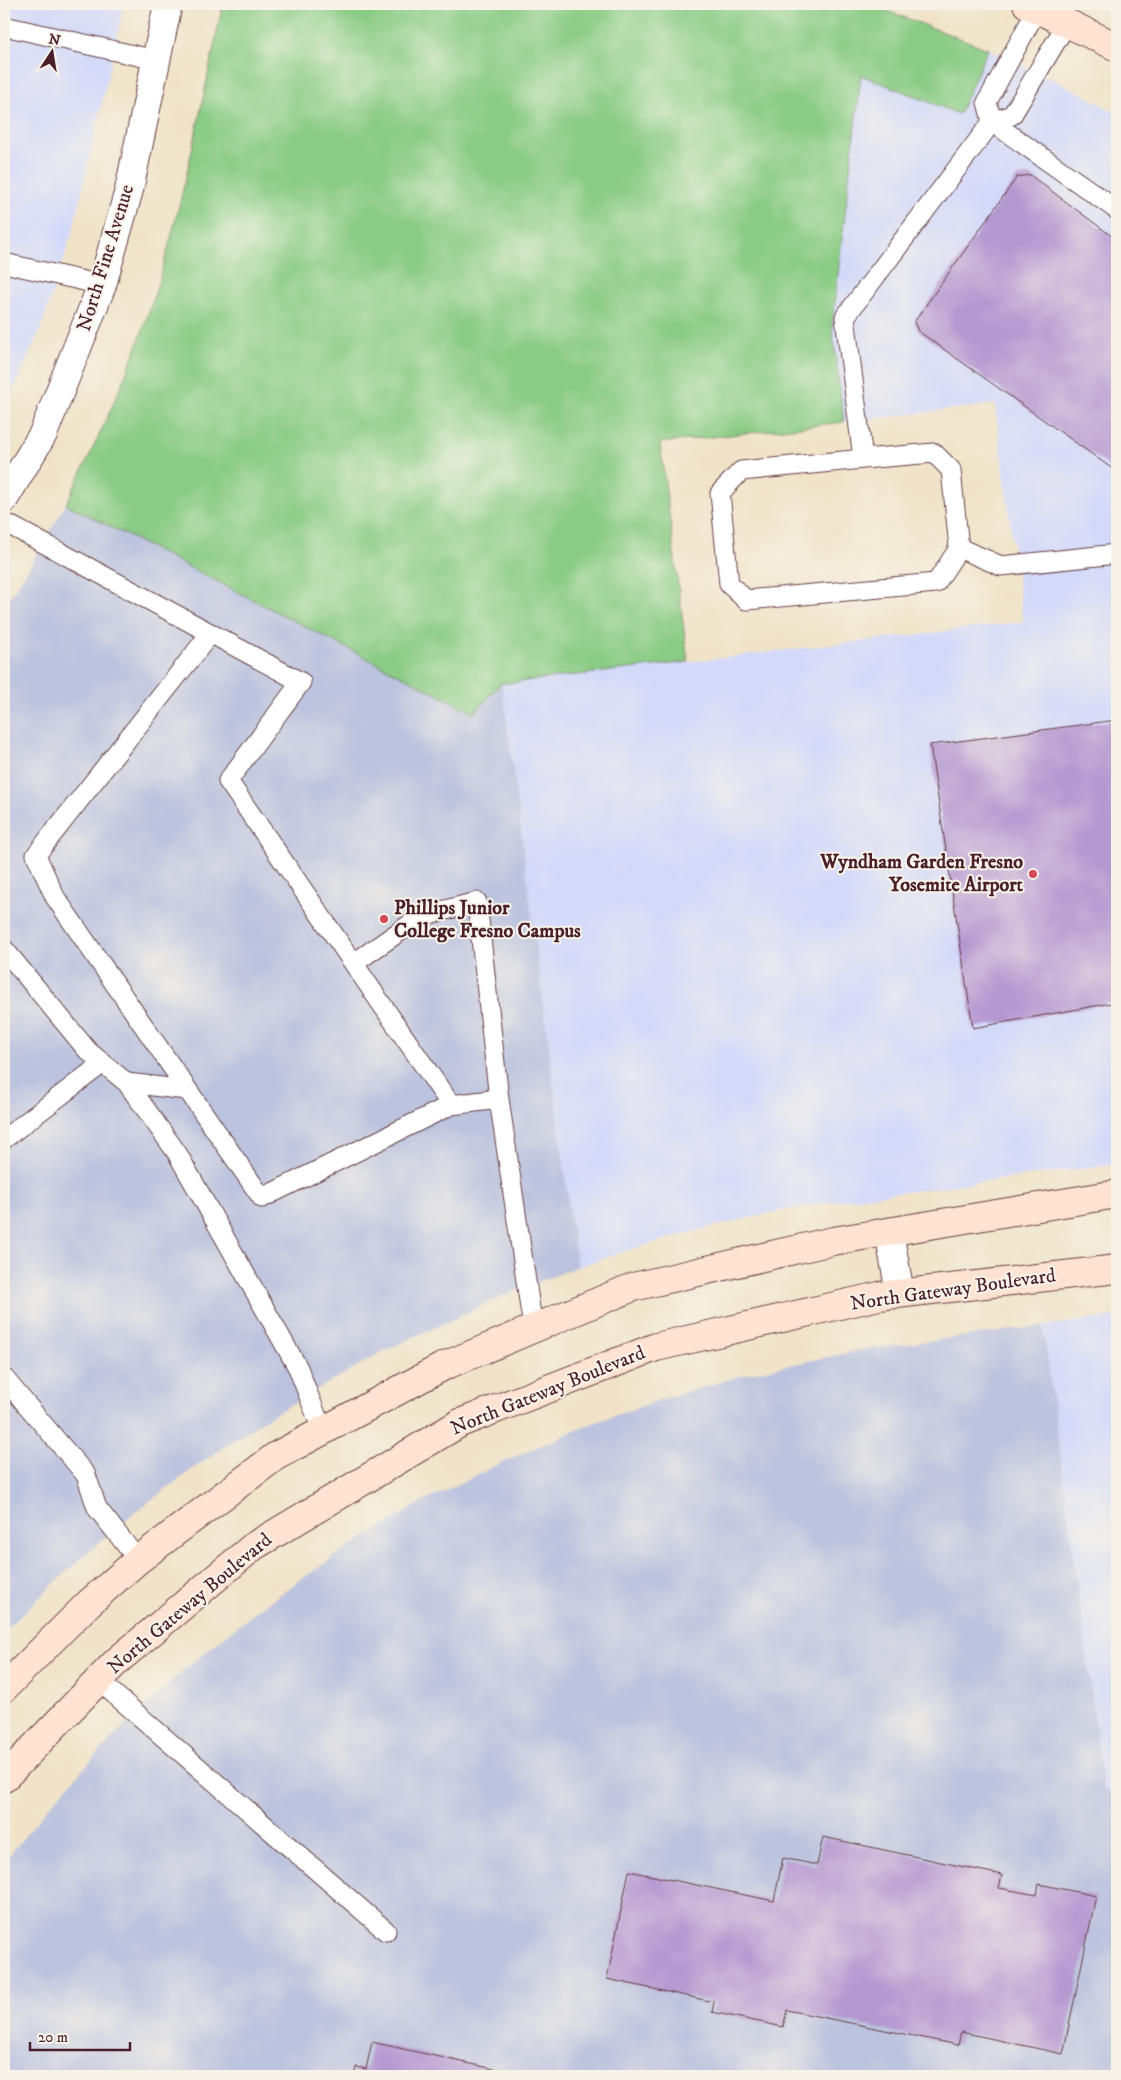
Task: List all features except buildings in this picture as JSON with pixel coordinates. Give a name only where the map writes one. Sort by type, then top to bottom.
[{"type":"main road","points":[[1037,5],[1067,23],[1117,47]]},
{"type":"main road","points":[[4,1688],[89,1603],[138,1560],[276,1456],[444,1366],[633,1287],[833,1241],[1117,1194]]},
{"type":"main road","name":"North Gateway Boulevard","points":[[4,1778],[117,1661],[254,1546],[460,1423],[656,1347],[880,1296],[1117,1269]]},
{"type":"street","name":"North Fine Avenue","points":[[4,499],[43,434],[102,285],[129,190],[168,4]]},
{"type":"street","points":[[889,1232],[900,1294]]},
{"type":"lane","points":[[1037,5],[987,102],[992,122],[1117,210]]},
{"type":"lane","points":[[864,459],[845,317],[992,122],[1012,115],[1067,23]]},
{"type":"lane","points":[[4,26],[156,60]]},
{"type":"lane","points":[[4,263],[102,285]]},
{"type":"lane","points":[[934,453],[951,470],[959,548],[936,583],[746,600],[730,584],[720,494],[741,472],[864,459],[934,453]]},
{"type":"lane","points":[[4,522],[301,682],[228,780],[451,1105]]},
{"type":"lane","points":[[959,548],[1001,566],[1117,554]]},
{"type":"lane","points":[[210,634],[36,855],[55,897],[262,1198],[451,1105],[499,1099]]},
{"type":"lane","points":[[354,964],[422,916],[478,902],[499,1099],[533,1328]]},
{"type":"lane","points":[[4,949],[88,1051],[127,1083],[176,1153],[298,1368],[322,1430]]},
{"type":"lane","points":[[4,1139],[103,1063]]},
{"type":"lane","points":[[127,1083],[187,1090]]},
{"type":"lane","points":[[4,1378],[86,1475],[97,1508],[138,1560]]},
{"type":"lane","points":[[98,1680],[386,1931]]},
{"type":"shaded area","points":[[4,4],[124,4],[73,230],[42,325],[4,411]]},
{"type":"shaded area","points":[[988,49],[1081,93],[1117,114],[1117,1164],[836,1201],[784,1210],[706,1228],[577,1267],[502,684],[1023,622],[995,404],[844,422],[832,327],[861,75],[959,114]]},
{"type":"shaded area","points":[[66,504],[474,713],[502,684],[577,1267],[503,1296],[382,1352],[264,1420],[198,1465],[134,1513],[79,1560],[4,1631],[4,607]]},
{"type":"shaded area","points":[[1117,1316],[1117,1794],[1104,1791],[1043,1326]]},
{"type":"shaded area","points":[[1043,1326],[1104,1790],[1117,1794],[1117,2076],[4,2076],[4,1862],[50,1805],[115,1735],[185,1669],[259,1609],[338,1554],[419,1504],[503,1462],[591,1424],[659,1400],[751,1373],[861,1350]]},
{"type":"green space","points":[[223,4],[869,4],[988,49],[959,114],[861,75],[832,327],[844,422],[660,443],[688,662],[500,684],[474,713],[66,504],[123,381],[151,306],[182,194]]},
{"type":"place","name":"Wyndham Garden Fresno Yosemite Airport","points":[[1033,874]]},
{"type":"place","name":"Phillips Junior College Fresno Campus","points":[[384,919]]}]
